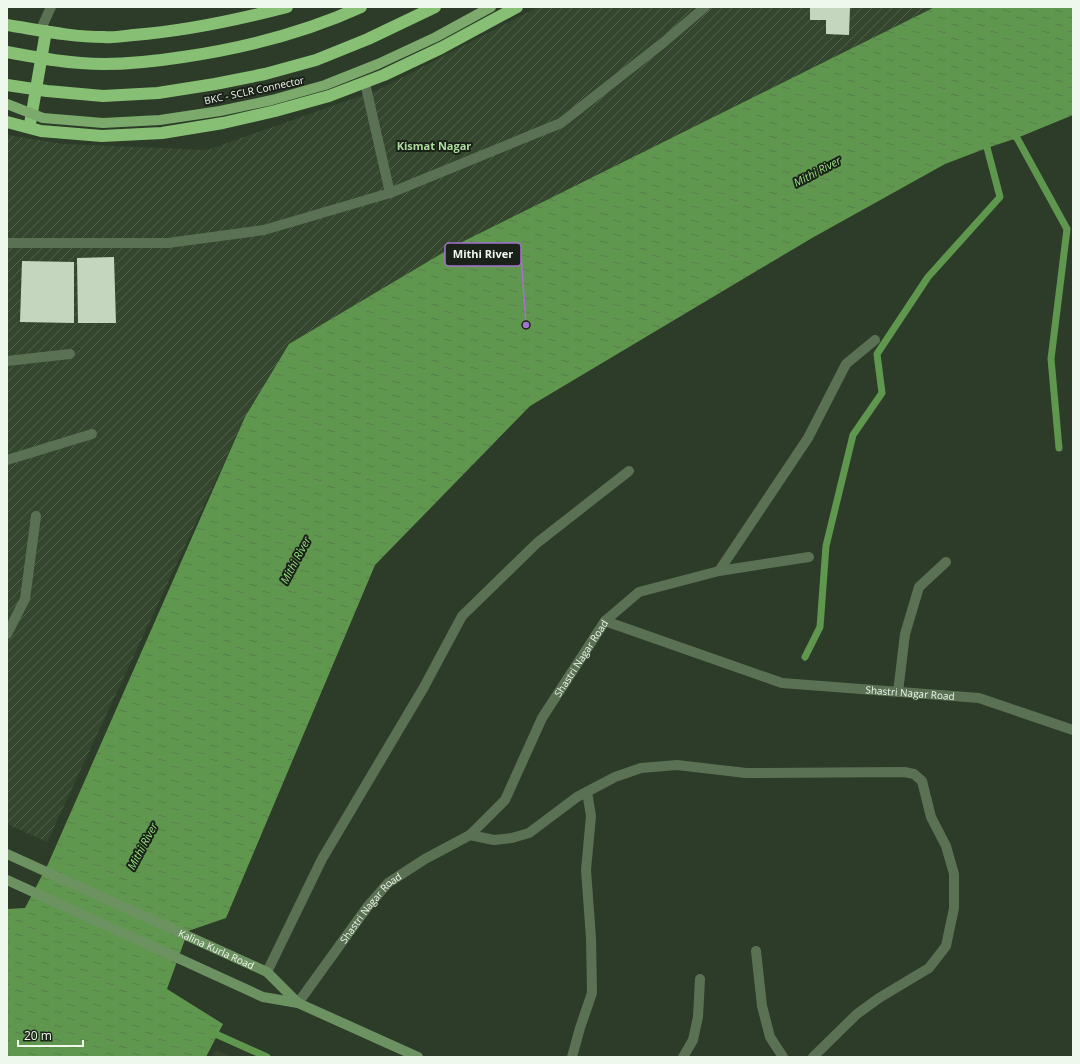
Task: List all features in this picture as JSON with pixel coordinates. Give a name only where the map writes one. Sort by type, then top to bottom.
[{"type":"highway","points":[[7,25],[43,31],[104,37],[154,34],[250,17],[287,7]]},
{"type":"highway","points":[[7,52],[50,59],[104,64],[156,61],[209,53],[257,43],[306,30],[361,7]]},
{"type":"highway","points":[[7,85],[47,91],[103,96],[158,93],[215,84],[265,74],[316,60],[368,39],[435,7]]},
{"type":"highway","points":[[7,122],[41,131],[102,136],[162,133],[223,123],[275,111],[329,96],[365,83],[441,48],[517,7]]},
{"type":"highway","points":[[29,128],[43,31]]},
{"type":"main road","name":"BKC - SCLR Connector","points":[[7,104],[44,118],[102,123],[160,120],[220,111],[272,100],[325,85],[378,64],[436,37],[491,7]]},
{"type":"street","points":[[43,31],[51,7]]},
{"type":"street","points":[[7,243],[168,243],[264,230],[390,193],[561,123],[664,42],[705,7]]},
{"type":"street","points":[[365,83],[390,193]]},
{"type":"street","points":[[719,571],[808,438],[846,364],[875,340]]},
{"type":"street","points":[[7,362],[70,354]]},
{"type":"street","points":[[7,460],[92,434]]},
{"type":"street","points":[[267,972],[322,859],[424,687],[462,616],[537,542],[629,470]]},
{"type":"street","points":[[7,634],[25,599],[36,516]]},
{"type":"street","points":[[605,621],[639,592],[719,571],[808,557]]},
{"type":"street","points":[[898,692],[905,634],[920,587],[946,562]]},
{"type":"street","name":"Shastri Nagar Road","points":[[298,1004],[368,906],[388,883],[425,859],[470,835],[505,800],[542,718],[605,621],[782,683],[980,698],[1073,730]]},
{"type":"street","points":[[470,835],[494,840],[512,838],[528,833],[577,797],[615,777],[641,768],[677,765],[746,773],[904,772],[914,774],[922,782],[931,817],[946,846],[954,874],[954,908],[946,946],[929,968],[879,998],[857,1014],[812,1057]]},
{"type":"street","points":[[572,1057],[592,993],[591,938],[586,870],[591,816],[587,792]]},
{"type":"street","name":"Kalina Kurla Road","points":[[7,854],[267,972],[298,1004],[418,1057]]},
{"type":"street","points":[[7,880],[263,997],[298,1004]]},
{"type":"street","points":[[756,951],[762,1006],[770,1037],[783,1057]]},
{"type":"street","points":[[683,1057],[693,1040],[698,1016],[700,979]]},
{"type":"shaded area","points":[[538,7],[939,7],[289,344],[245,417],[47,842],[7,824],[7,135],[64,144],[207,150],[378,90]]},
{"type":"shaded area","points":[[216,1050],[233,1057],[212,1057]]},
{"type":"water","points":[[935,7],[1073,7],[1073,115],[1017,138],[945,164],[812,238],[530,406],[375,565],[226,918],[188,931],[167,989],[223,1024],[206,1057],[7,1057],[7,909],[25,908],[48,864],[245,417],[289,344],[456,245]]},
{"type":"building","points":[[810,7],[850,7],[849,35],[826,34],[826,20],[810,20]]},
{"type":"building","points":[[114,257],[116,323],[78,323],[77,258]]},
{"type":"building","points":[[22,261],[74,262],[74,323],[20,322]]},
{"type":"waterway","points":[[1010,132],[1017,138],[1067,229],[1051,359],[1059,448]]},
{"type":"waterway","points":[[805,657],[820,627],[826,546],[853,435],[882,393],[877,354],[928,277],[1000,197],[985,140]]},
{"type":"waterway","points":[[209,1031],[267,1057]]},
{"type":"place","name":"Mithi River","points":[[526,325]]},
{"type":"district","name":"Kismat Nagar","points":[[434,145]]}]
